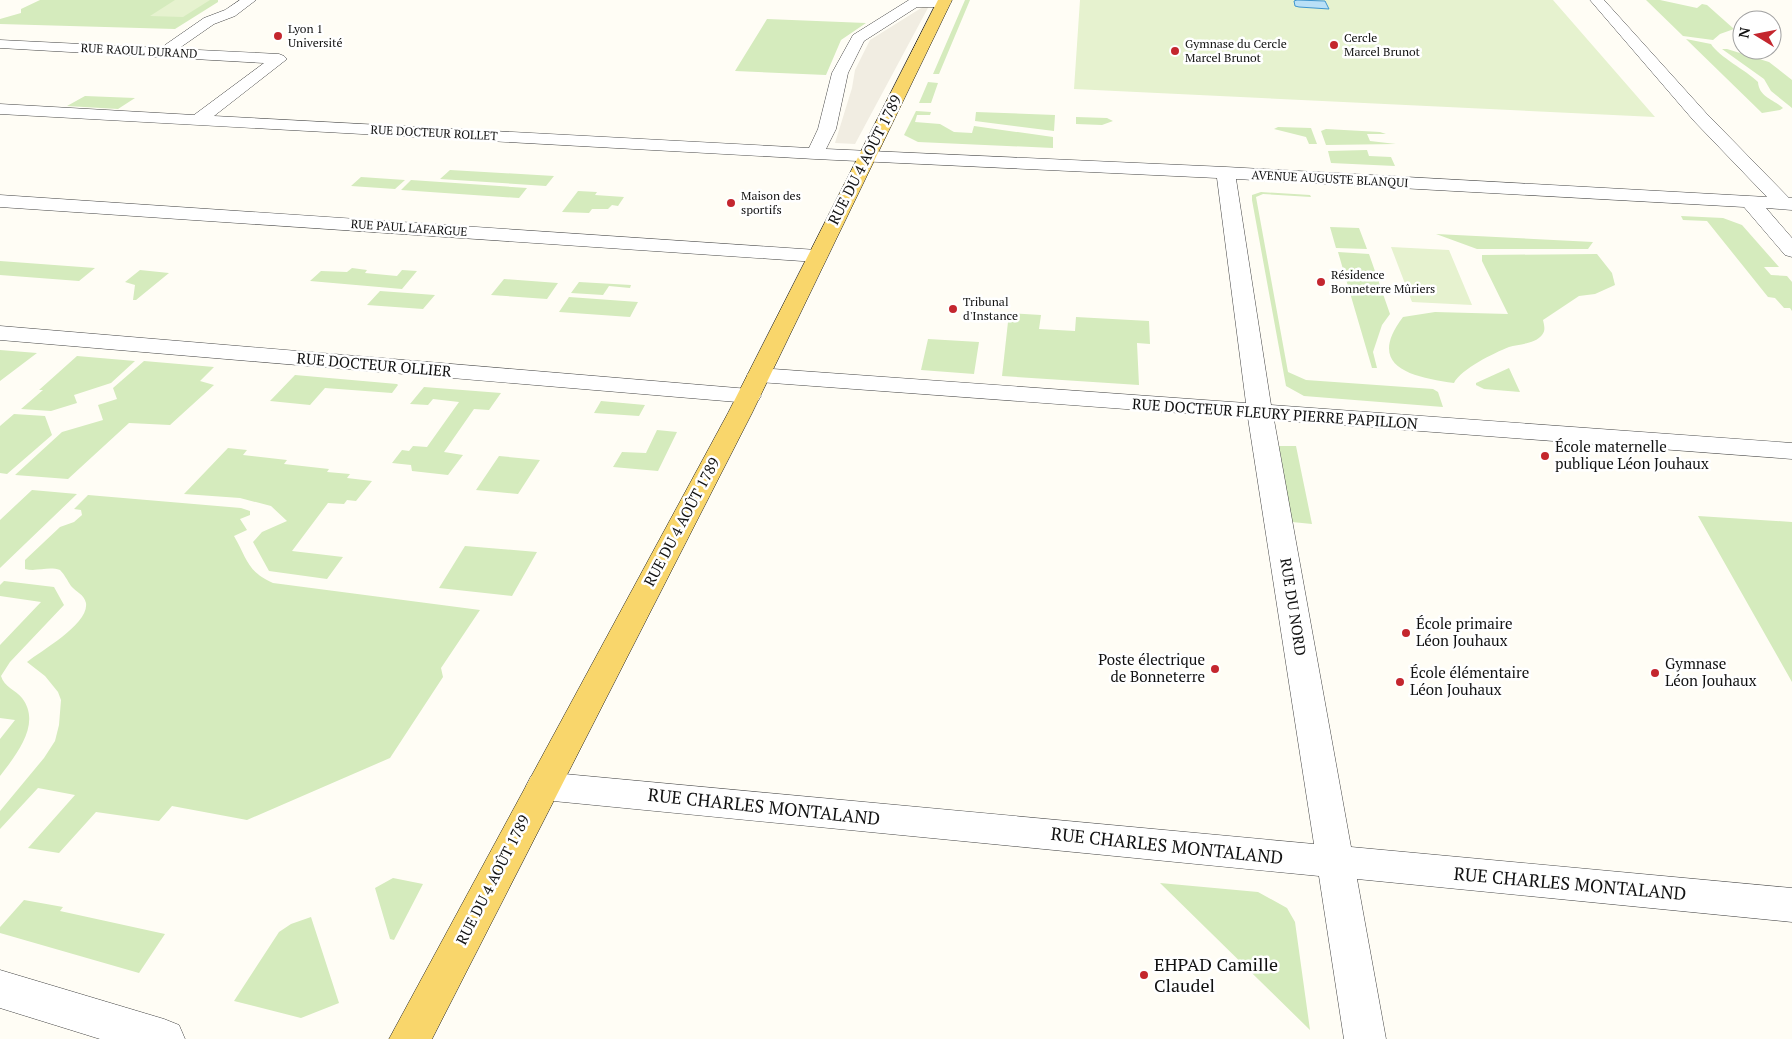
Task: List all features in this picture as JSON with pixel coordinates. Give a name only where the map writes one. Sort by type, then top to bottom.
[{"type":"main road","name":"RUE DU 4 AOÛT 1789","points":[[410,1039],[754,386],[945,2]]},
{"type":"street","points":[[167,50],[194,38],[221,22],[230,13],[249,0]]},
{"type":"street","points":[[1597,0],[1700,117],[1788,204]]},
{"type":"street","points":[[815,154],[827,129],[840,73],[858,38],[914,3],[945,2]]},
{"type":"street","name":"RUE RAOUL DURAND","points":[[2,45],[167,50],[279,58],[198,120]]},
{"type":"street","points":[[52,112],[74,99]]},
{"type":"street","name":"RUE DOCTEUR ROLLET","points":[[0,109],[867,156]]},
{"type":"street","name":"AVENUE AUGUSTE BLANQUI","points":[[867,156],[1788,204]]},
{"type":"street","name":"RUE DU NORD","points":[[1226,174],[1260,413],[1365,1039]]},
{"type":"street","name":"RUE PAUL LAFARGUE","points":[[0,201],[817,256]]},
{"type":"street","points":[[1750,202],[1792,251]]},
{"type":"street","name":"RUE DOCTEUR OLLIER","points":[[0,334],[754,386]]},
{"type":"street","name":"RUE DOCTEUR FLEURY PIERRE PAPILLON","points":[[754,386],[1260,413],[1792,451]]},
{"type":"street","name":"RUE CHARLES MONTALAND","points":[[543,786],[1792,905]]},
{"type":"street","points":[[0,989],[164,1039]]},
{"type":"green space","points":[[40,0],[218,0],[218,2],[175,29],[0,24],[0,19],[21,13],[21,9]]},
{"type":"green space","points":[[175,0],[210,0],[183,17],[150,16]]},
{"type":"green space","points":[[965,0],[970,0],[939,74],[933,74]]},
{"type":"green space","name":"Cercle Marcel Brunot","points":[[1080,0],[1553,0],[1655,117],[1074,89]]},
{"type":"green space","points":[[1646,0],[1660,0],[1697,8],[1702,4],[1707,5],[1732,27],[1732,30],[1720,34],[1713,40],[1683,36]]},
{"type":"green space","points":[[767,19],[866,23],[841,40],[826,75],[735,71]]},
{"type":"green space","points":[[1686,39],[1711,44],[1720,54],[1758,82],[1761,91],[1783,108],[1762,113]]},
{"type":"green space","points":[[1722,49],[1732,51],[1732,56]]},
{"type":"green space","points":[[1737,60],[1763,60],[1769,62],[1792,80],[1792,108],[1771,91],[1764,79]]},
{"type":"green space","points":[[928,82],[938,83],[931,103],[919,103]]},
{"type":"green space","points":[[85,96],[135,98],[118,109],[67,106]]},
{"type":"green space","points":[[916,111],[931,112],[930,115],[917,115],[915,122],[940,124],[954,132],[972,133],[974,126],[1053,137],[1053,148],[918,142],[904,135]]},
{"type":"green space","points":[[976,112],[1055,115],[1054,131],[975,121]]},
{"type":"green space","points":[[1076,117],[1107,118],[1113,121],[1102,125],[1076,124]]},
{"type":"green space","points":[[1278,127],[1311,128],[1317,144],[1309,144],[1306,137],[1274,129]]},
{"type":"green space","points":[[1326,129],[1380,132],[1386,134],[1367,134],[1370,141],[1396,144],[1326,145],[1321,131]]},
{"type":"green space","points":[[1367,150],[1369,156],[1391,157],[1395,166],[1331,163],[1328,151]]},
{"type":"green space","points":[[450,170],[554,176],[546,186],[440,179]]},
{"type":"green space","points":[[361,177],[405,180],[395,189],[351,186]]},
{"type":"green space","points":[[411,180],[527,188],[519,198],[401,190]]},
{"type":"green space","points":[[578,191],[597,192],[595,195],[624,197],[618,206],[612,205],[608,209],[592,209],[589,213],[562,212]]},
{"type":"green space","points":[[1261,192],[1310,195],[1311,197],[1263,194],[1256,197],[1288,372],[1306,380],[1433,389],[1438,392],[1443,407],[1304,396],[1286,386],[1252,200],[1252,195]]},
{"type":"green space","points":[[1681,216],[1723,218],[1742,225],[1779,267],[1764,267],[1771,275],[1787,276],[1792,282],[1792,311],[1790,308],[1784,308],[1775,298],[1768,297],[1707,221],[1683,220]]},
{"type":"green space","points":[[1330,227],[1359,228],[1367,249],[1336,248]]},
{"type":"green space","points":[[1436,234],[1593,242],[1588,249],[1477,249]]},
{"type":"green space","points":[[1391,247],[1449,250],[1472,305],[1412,302]]},
{"type":"green space","points":[[1338,252],[1369,254],[1390,314],[1382,325],[1373,352],[1377,368],[1372,368]]},
{"type":"green space","points":[[1597,254],[1612,273],[1615,285],[1595,294],[1579,296],[1543,320],[1544,331],[1539,338],[1531,342],[1509,347],[1487,357],[1463,372],[1454,383],[1409,373],[1398,366],[1391,358],[1389,348],[1393,334],[1403,317],[1435,312],[1508,314],[1482,261],[1482,255]]},
{"type":"green space","points":[[0,261],[95,268],[79,281],[0,275]]},
{"type":"green space","points":[[352,268],[367,270],[365,273],[397,276],[402,270],[417,271],[402,289],[310,281],[321,271],[347,272]]},
{"type":"green space","points":[[140,270],[169,273],[136,300],[133,300],[135,285],[125,282]]},
{"type":"green space","points":[[504,279],[558,283],[547,299],[491,295]]},
{"type":"green space","points":[[579,282],[631,285],[630,288],[609,286],[603,295],[571,293]]},
{"type":"green space","points":[[380,291],[435,295],[423,309],[367,305]]},
{"type":"green space","points":[[569,297],[638,302],[630,317],[559,312]]},
{"type":"green space","points":[[1009,313],[1041,315],[1039,329],[1075,331],[1076,317],[1149,321],[1150,344],[1137,343],[1139,385],[1002,376]]},
{"type":"green space","points":[[928,339],[979,342],[974,374],[921,370]]},
{"type":"green space","points":[[0,350],[37,353],[0,381]]},
{"type":"green space","points":[[77,356],[135,361],[111,383],[74,395],[77,403],[51,411],[21,409],[43,390],[39,390]]},
{"type":"green space","points":[[144,361],[214,367],[200,381],[214,385],[170,425],[129,423],[68,479],[15,475],[62,432],[103,420],[98,405],[117,399],[113,388]]},
{"type":"green space","points":[[1509,368],[1520,392],[1484,389],[1476,385],[1476,383]]},
{"type":"green space","points":[[295,375],[398,385],[392,393],[325,388],[310,405],[270,401]]},
{"type":"green space","points":[[424,387],[501,393],[489,410],[474,409],[444,452],[463,455],[448,475],[412,471],[411,465],[392,463],[402,450],[409,451],[413,446],[427,447],[459,402],[433,399],[428,405],[410,404]]},
{"type":"green space","points":[[601,401],[645,405],[639,416],[594,413]]},
{"type":"green space","points":[[14,414],[45,416],[52,435],[7,474],[0,473],[0,426]]},
{"type":"green space","points":[[657,430],[677,432],[658,471],[613,467],[622,452],[646,453]]},
{"type":"green space","points":[[1279,446],[1296,446],[1312,524],[1292,522]]},
{"type":"green space","points":[[228,448],[247,450],[243,455],[287,460],[284,464],[329,469],[327,472],[350,474],[347,478],[372,481],[356,501],[347,500],[344,504],[328,503],[292,551],[343,557],[327,579],[269,571],[253,542],[262,532],[287,521],[271,506],[240,498],[184,494]]},
{"type":"green space","points":[[499,456],[540,460],[518,494],[476,490]]},
{"type":"green space","points":[[32,490],[77,494],[0,568],[0,520]]},
{"type":"green space","points":[[88,495],[241,508],[250,511],[250,515],[240,519],[247,530],[234,536],[253,569],[264,579],[273,583],[480,610],[441,668],[443,677],[390,758],[247,820],[172,806],[159,821],[96,812],[59,853],[28,848],[75,795],[38,788],[0,829],[0,811],[44,758],[55,741],[59,725],[61,700],[58,692],[45,676],[27,662],[73,628],[85,611],[86,603],[84,597],[71,586],[60,570],[25,569],[25,560],[60,527],[74,522],[82,515],[81,510],[74,509]]},
{"type":"green space","points":[[1698,516],[1792,522],[1792,682]]},
{"type":"green space","points":[[465,546],[537,552],[512,596],[439,588]]},
{"type":"green space","points":[[4,581],[54,587],[64,605],[10,662],[1,676],[7,686],[22,698],[29,718],[28,729],[19,749],[0,776],[0,739],[15,720],[0,718],[0,645],[41,602],[0,596],[0,585]]},
{"type":"green space","points":[[393,878],[423,884],[394,940],[390,939],[375,888]]},
{"type":"green space","points":[[1160,883],[1258,892],[1287,908],[1295,922],[1310,1030]]},
{"type":"green space","points":[[24,900],[63,907],[60,911],[165,934],[139,973],[0,933],[0,927]]},
{"type":"green space","points":[[311,917],[339,1003],[301,1018],[234,1001],[279,932],[291,924]]},
{"type":"shaded area","points":[[926,5],[929,6],[855,144],[835,143],[852,88],[855,70],[870,40]]},
{"type":"water","points":[[1294,1],[1325,1],[1329,9],[1295,6]]},
{"type":"place","name":"Lyon 1 Université","points":[[278,36]]},
{"type":"place","name":"Cercle Marcel Brunot","points":[[1334,45]]},
{"type":"place","name":"Gymnase du Cercle Marcel Brunot","points":[[1175,51]]},
{"type":"place","name":"Maison des sportifs","points":[[731,203]]},
{"type":"place","name":"Résidence Bonneterre Mûriers","points":[[1321,282]]},
{"type":"place","name":"Tribunal d'Instance","points":[[953,309]]},
{"type":"place","name":"École maternelle publique Léon Jouhaux","points":[[1545,456]]},
{"type":"place","name":"École primaire Léon Jouhaux","points":[[1406,633]]},
{"type":"place","name":"Poste électrique de Bonneterre","points":[[1215,669]]},
{"type":"place","name":"Gymnase Léon Jouhaux","points":[[1655,673]]},
{"type":"place","name":"École élémentaire Léon Jouhaux","points":[[1400,682]]},
{"type":"place","name":"EHPAD Camille Claudel","points":[[1144,975]]}]
